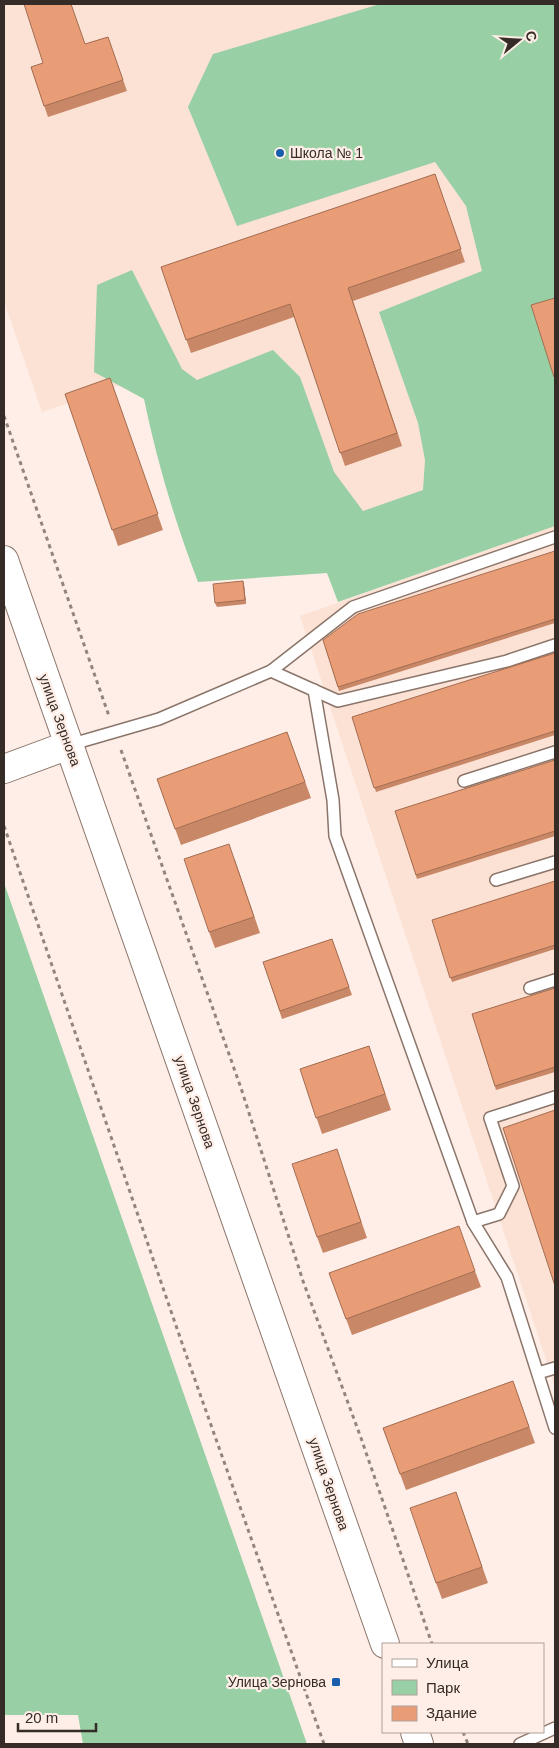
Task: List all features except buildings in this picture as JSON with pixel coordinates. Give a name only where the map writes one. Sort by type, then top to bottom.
[{"type":"main road","name":"улица Зернова","points":[[4,560],[385,1643]]},
{"type":"main road","points":[[4,769],[69,745]]},
{"type":"lane","points":[[69,745],[159,720],[271,671],[353,607],[555,537]]},
{"type":"lane","points":[[271,671],[338,701],[507,660],[555,645]]},
{"type":"lane","points":[[314,690],[333,800],[335,836],[473,1222],[507,1277],[555,1428]]},
{"type":"lane","points":[[464,781],[555,752]]},
{"type":"lane","points":[[496,880],[555,862]]},
{"type":"lane","points":[[530,988],[555,980]]},
{"type":"lane","points":[[473,1222],[499,1214],[513,1186],[490,1118],[555,1097]]},
{"type":"lane","points":[[538,1373],[555,1368]]},
{"type":"lane","points":[[520,1744],[555,1728]]},
{"type":"path","points":[[4,416],[241,1088],[303,1281],[361,1438],[432,1643]]},
{"type":"path","points":[[4,826],[180,1337],[324,1744]]},
{"type":"shaded area","name":"Школа № 1","points":[[4,4],[555,4],[555,454],[243,561],[169,368],[42,412],[4,301]]},
{"type":"shaded area","points":[[555,526],[555,1387],[300,616]]},
{"type":"green space","points":[[380,4],[555,4],[555,526],[338,602],[327,573],[198,582],[167,492],[144,399],[94,372],[97,285],[132,270],[182,369],[197,380],[273,350],[300,377],[334,472],[363,511],[423,490],[425,460],[418,423],[379,312],[482,271],[466,206],[435,162],[237,226],[188,107],[213,54]]},
{"type":"green space","points":[[4,883],[307,1744],[83,1744],[78,1715],[4,1715]]},
{"type":"place","name":"Школа № 1","points":[[280,153]]},
{"type":"place","name":"Улица Зернова","points":[[336,1682]]}]
